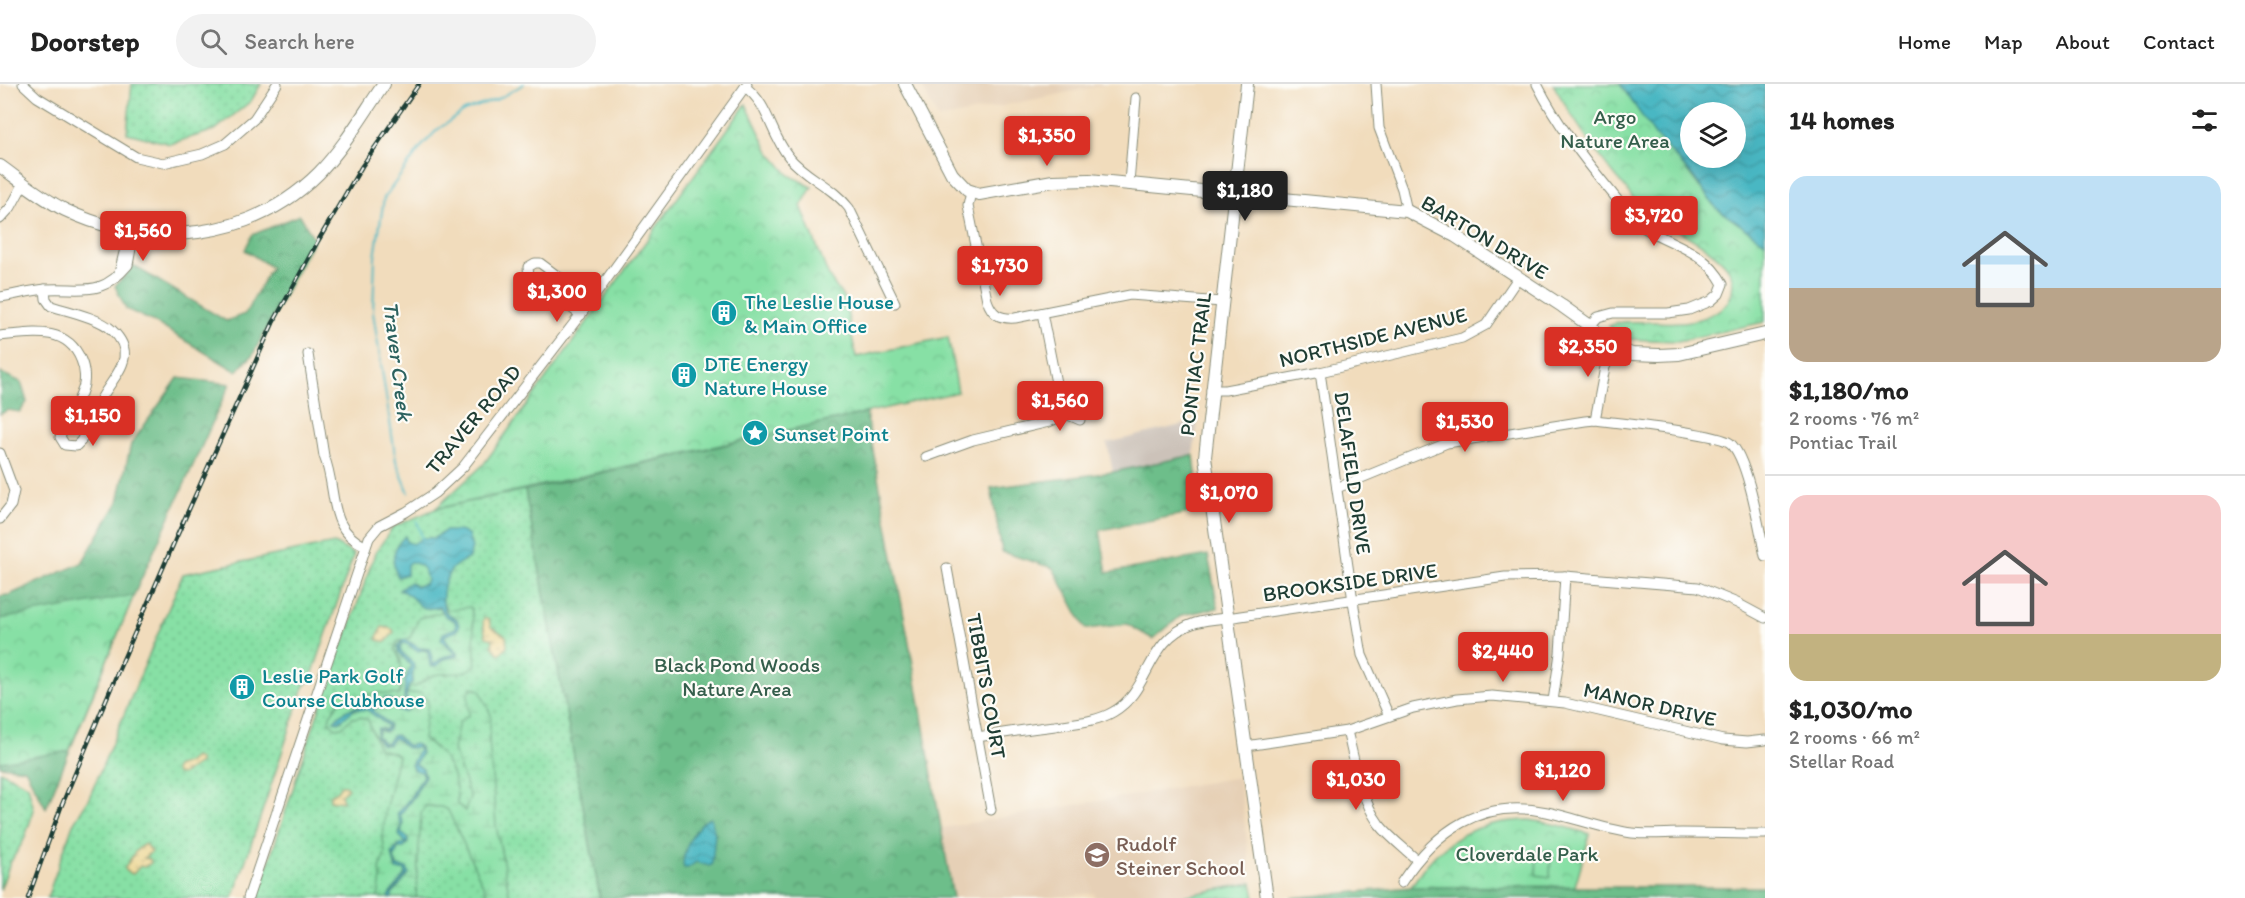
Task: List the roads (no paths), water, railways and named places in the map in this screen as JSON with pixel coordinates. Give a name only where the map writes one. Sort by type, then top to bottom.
[{"type":"main road","points":[[0,166],[64,209],[98,223],[131,232],[174,234],[202,232],[250,219],[287,200],[332,158],[384,84]]},
{"type":"main road","points":[[905,84],[952,174],[971,192]]},
{"type":"main road","name":"PONTIAC TRAIL","points":[[1247,84],[1205,457],[1267,898]]},
{"type":"main road","name":"BARTON DRIVE","points":[[971,192],[991,193],[1070,180],[1129,183],[1407,211],[1455,236],[1590,326],[1616,348],[1641,355],[1679,354],[1765,334]]},
{"type":"street","points":[[23,84],[37,97],[136,157],[164,163],[202,154],[225,144],[254,119],[278,84]]},
{"type":"street","points":[[1376,84],[1379,128],[1402,189],[1407,211]]},
{"type":"street","points":[[1537,84],[1549,108],[1587,164],[1623,207],[1642,226],[1701,256],[1717,273],[1723,284],[1719,294],[1711,301],[1689,310],[1668,313],[1613,313],[1598,317],[1590,326]]},
{"type":"street","points":[[746,85],[759,99],[772,130],[788,156],[840,196],[849,208],[895,303]]},
{"type":"street","name":"TRAVER ROAD","points":[[248,898],[365,546],[374,530],[425,500],[463,467],[581,315],[746,85]]},
{"type":"street","points":[[1129,183],[1136,98]]},
{"type":"street","points":[[0,219],[12,207],[24,183]]},
{"type":"street","points":[[971,192],[968,206],[990,309],[995,315],[1005,318],[1042,313],[1130,295],[1222,302]]},
{"type":"street","points":[[0,297],[45,289],[89,290],[104,285],[128,265],[131,232]]},
{"type":"street","points":[[581,315],[529,277],[528,267],[535,263],[540,264],[591,301]]},
{"type":"street","name":"NORTHSIDE AVENUE","points":[[1211,390],[1225,390],[1320,372],[1441,343],[1477,331],[1494,315],[1518,278]]},
{"type":"street","points":[[0,336],[48,333],[64,338],[76,348],[85,377],[83,390],[60,437],[65,445],[76,446],[81,441],[102,396],[120,370],[125,355],[123,346],[111,329],[51,306],[46,299],[45,289]]},
{"type":"street","points":[[1042,313],[1057,388],[1066,414]]},
{"type":"street","points":[[1595,420],[1605,367],[1616,348]]},
{"type":"street","points":[[308,354],[324,456],[338,519],[349,536],[365,546]]},
{"type":"street","name":"DELAFIELD DRIVE","points":[[1320,372],[1362,655],[1389,716]]},
{"type":"street","points":[[926,457],[973,440],[1048,422],[1066,414],[1080,420]]},
{"type":"street","points":[[1337,489],[1447,443],[1595,420],[1708,436],[1724,439],[1738,453],[1765,556]]},
{"type":"street","points":[[0,453],[14,491],[11,505],[0,519]]},
{"type":"street","name":"TIBBITS COURT","points":[[947,568],[991,810]]},
{"type":"street","name":"BROOKSIDE DRIVE","points":[[977,737],[1076,723],[1101,718],[1114,712],[1133,695],[1156,652],[1168,638],[1196,622],[1525,575],[1698,587],[1737,603],[1765,618]]},
{"type":"street","points":[[1553,700],[1560,653],[1564,576]]},
{"type":"street","name":"MANOR DRIVE","points":[[1246,746],[1347,731],[1430,704],[1473,697],[1506,696],[1553,700],[1713,738],[1747,742],[1765,740]]},
{"type":"street","points":[[1347,731],[1362,790],[1370,810],[1386,832],[1417,860]]},
{"type":"street","points":[[1401,883],[1434,841],[1452,828],[1482,814],[1512,809],[1545,812],[1638,834],[1765,834]]},
{"type":"water","points":[[1620,84],[1765,84],[1765,242],[1716,208],[1685,168],[1746,168],[1746,102],[1680,102],[1680,162],[1655,135]]},
{"type":"water","points":[[445,531],[459,531],[468,534],[472,548],[469,558],[452,569],[443,595],[445,611],[457,619],[459,626],[457,631],[444,636],[458,652],[458,656],[444,659],[437,666],[432,667],[428,651],[417,651],[402,643],[400,650],[414,664],[412,683],[409,685],[406,696],[409,709],[405,712],[397,711],[390,701],[385,699],[378,706],[384,698],[391,699],[398,709],[407,709],[404,697],[405,680],[411,666],[398,651],[398,646],[402,641],[406,640],[419,648],[430,649],[433,665],[443,657],[456,654],[441,639],[443,633],[456,628],[455,621],[445,616],[440,607],[425,608],[399,590],[410,582],[417,587],[424,585],[427,580],[422,568],[410,562],[407,565],[407,574],[398,577],[394,566],[395,550],[405,536],[407,542],[413,544],[422,538],[434,538]]},
{"type":"water","points":[[378,706],[373,711],[389,724],[388,730],[385,732],[379,729],[377,736],[383,743],[387,743],[392,736],[396,735],[408,746],[415,744],[420,747],[421,754],[415,764],[423,769],[425,776],[400,815],[403,823],[401,833],[408,838],[408,843],[404,848],[398,848],[394,858],[397,867],[407,868],[409,874],[392,894],[392,898],[389,898],[389,895],[406,874],[405,870],[396,870],[392,853],[398,846],[406,843],[399,835],[401,824],[397,814],[423,776],[422,772],[414,770],[411,765],[419,749],[405,747],[394,738],[388,745],[381,744],[376,737],[378,728],[385,730],[388,726],[367,710],[355,709],[339,722],[334,721],[351,708]]},
{"type":"water","points":[[711,818],[715,834],[712,865],[696,862],[684,868],[684,855],[690,839],[700,825]]},
{"type":"waterway","name":"Traver Creek","points":[[409,493],[396,461],[373,312],[375,257],[384,198],[421,147],[437,130],[464,111],[498,99],[524,84]]},
{"type":"waterway","name":"Traver Creek","points":[[417,521],[423,541]]},
{"type":"railway","points":[[28,898],[61,807],[119,669],[273,323],[362,166],[419,84]]},
{"type":"place","name":"The Leslie House & Main Office","points":[[724,313]]},
{"type":"place","name":"DTE Energy Nature House","points":[[684,375]]},
{"type":"place","name":"Sunset Point","points":[[755,433]]},
{"type":"place","name":"Leslie Park Golf Course Clubhouse","points":[[242,687]]},
{"type":"place","name":"Rudolf Steiner School","points":[[1097,855]]},
{"type":"park label","name":"Argo Nature Area","points":[[1615,128]]},
{"type":"park label","name":"Black Pond Woods Nature Area","points":[[737,676]]},
{"type":"park label","name":"Cloverdale Park","points":[[1527,853]]}]
